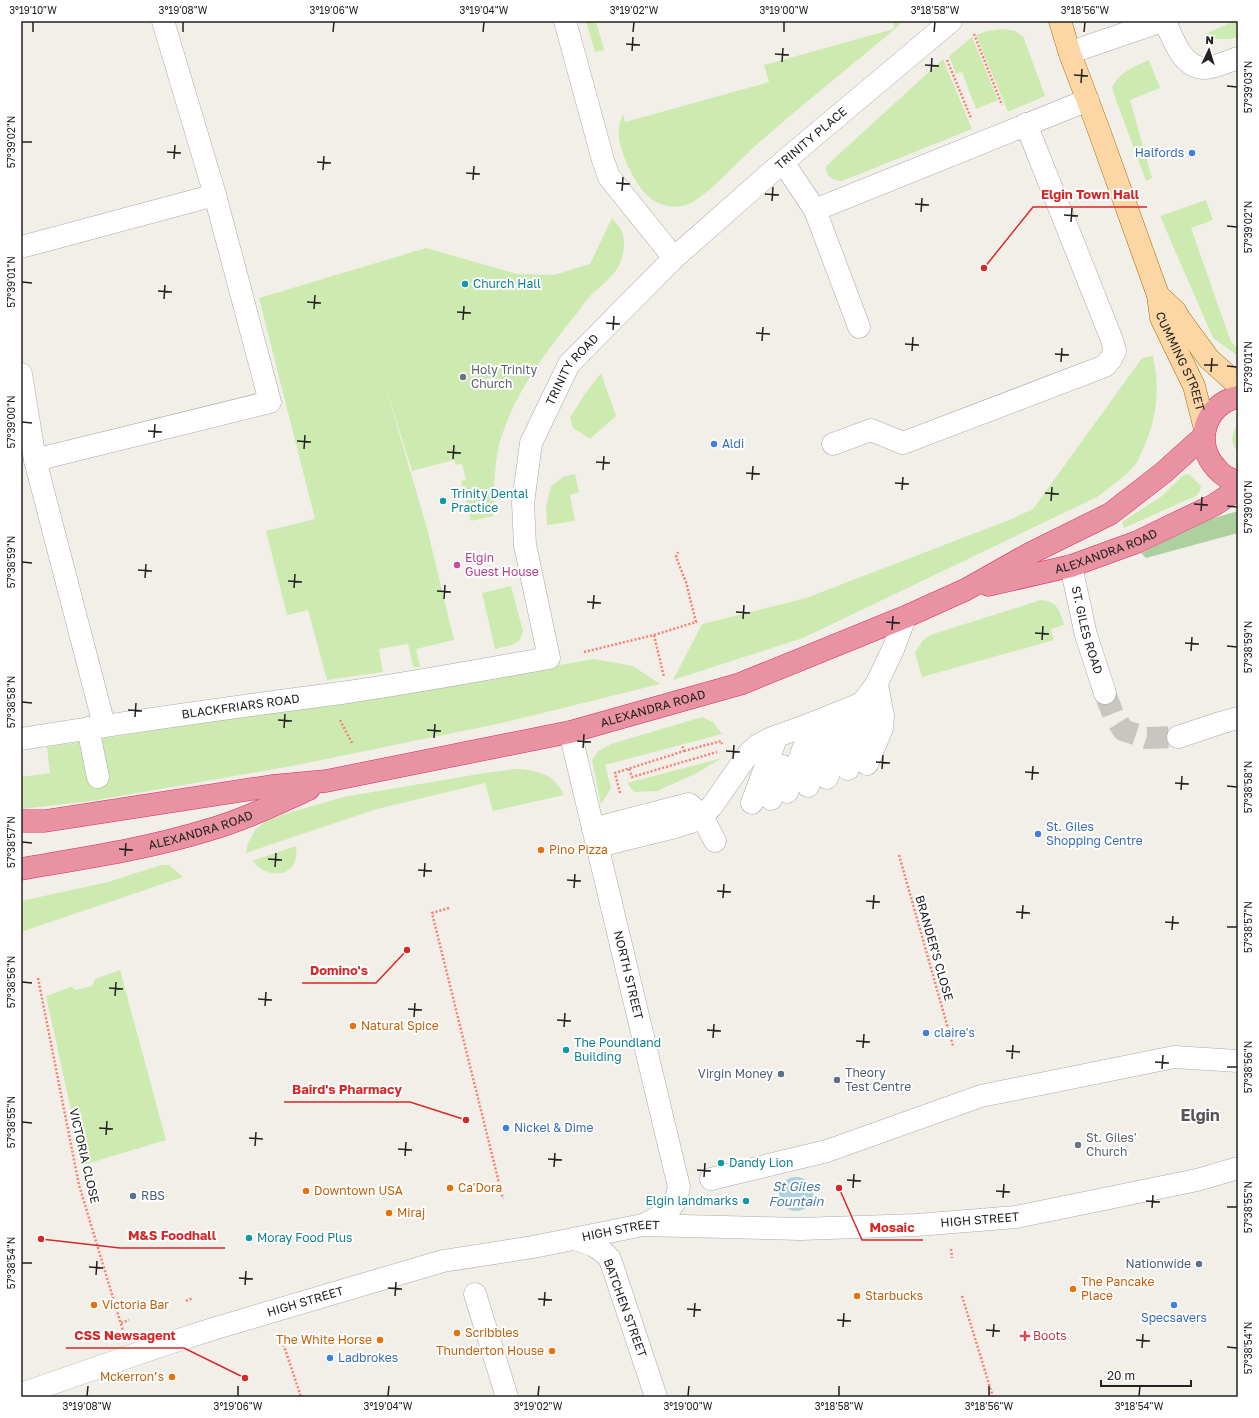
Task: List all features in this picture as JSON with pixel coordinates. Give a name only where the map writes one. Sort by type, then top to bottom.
[{"type":"highway","points":[[1238,397],[1223,403],[1213,411],[1206,424],[1204,433],[1205,451],[1211,464],[1221,474],[1238,481]]},
{"type":"highway","name":"ALEXANDRA ROAD","points":[[21,821],[45,820],[272,786],[326,781],[570,732],[740,684],[905,617],[966,590],[1031,553],[1110,514],[1163,473],[1204,433]]},
{"type":"highway","name":"ALEXANDRA ROAD","points":[[966,590],[1071,566],[1137,542],[1214,505],[1238,489]]},
{"type":"highway","name":"ALEXANDRA ROAD","points":[[21,869],[124,852],[209,830],[252,814],[326,781]]},
{"type":"main road","name":"CUMMING STREET","points":[[1060,21],[1070,54],[1158,295],[1160,318],[1194,386],[1204,433]]},
{"type":"main road","name":"CUMMING STREET","points":[[1158,295],[1175,311],[1209,359],[1238,385]]},
{"type":"street","points":[[35,460],[270,402],[215,195],[164,21]]},
{"type":"street","points":[[565,21],[609,177],[674,258]]},
{"type":"street","points":[[1070,54],[1083,48],[1164,21],[1178,50],[1192,66],[1206,68],[1238,58]]},
{"type":"street","name":"TRINITY PLACE","points":[[674,258],[783,162],[944,27]]},
{"type":"street","points":[[815,210],[1088,100]]},
{"type":"street","points":[[833,444],[871,430],[903,443],[1105,366],[1111,359],[1115,351],[1112,340],[1019,127]]},
{"type":"street","points":[[783,162],[815,210],[859,327]]},
{"type":"street","points":[[21,247],[215,195]]},
{"type":"street","name":"TRINITY ROAD","points":[[460,674],[549,658],[525,545],[523,503],[532,443],[569,364],[674,258]]},
{"type":"street","points":[[21,374],[35,460],[96,727],[98,777]]},
{"type":"street","name":"ST. GILES ROAD","points":[[1071,566],[1086,634],[1105,693]]},
{"type":"street","points":[[857,766],[877,684],[894,647],[905,617]]},
{"type":"street","name":"BLACKFRIARS ROAD","points":[[21,739],[96,727],[341,693],[460,674]]},
{"type":"street","points":[[596,837],[675,827],[691,822],[702,816],[712,806],[749,753],[758,745],[863,702],[877,684]]},
{"type":"street","points":[[818,782],[844,711]]},
{"type":"street","points":[[1178,737],[1238,718]]},
{"type":"street","points":[[795,730],[770,798],[795,730]]},
{"type":"street","name":"NORTH STREET","points":[[570,732],[679,1187],[673,1205],[667,1212],[643,1226]]},
{"type":"street","points":[[596,837],[689,804],[702,816],[715,841],[693,828],[675,827]]},
{"type":"street","points":[[712,1179],[827,1151],[981,1096],[1174,1057],[1238,1061]]},
{"type":"street","name":"HIGH STREET","points":[[21,1394],[156,1347],[216,1328],[443,1261],[515,1250],[643,1226],[800,1229],[917,1225],[1016,1217],[1197,1180],[1238,1168]]},
{"type":"street","name":"BATCHEN STREET","points":[[573,1239],[598,1247],[610,1260],[656,1397]]},
{"type":"street","points":[[475,1294],[507,1397]]},
{"type":"path","points":[[944,27],[982,142]]},
{"type":"path","points":[[973,30],[1019,127]]},
{"type":"path","points":[[584,652],[654,635],[696,622],[686,582],[676,558],[678,552]]},
{"type":"path","points":[[654,635],[665,681]]},
{"type":"path","points":[[339,718],[352,743]]},
{"type":"path","points":[[620,794],[615,773],[721,741]]},
{"type":"path","points":[[682,744],[684,751]]},
{"type":"path","points":[[629,768],[632,777],[723,750]]},
{"type":"path","name":"BRANDER'S CLOSE","points":[[899,856],[952,1046]]},
{"type":"path","points":[[449,908],[432,913],[503,1198]]},
{"type":"path","name":"VICTORIA CLOSE","points":[[38,978],[79,1185],[125,1336]]},
{"type":"path","points":[[962,1296],[993,1397]]},
{"type":"path","points":[[186,1301],[193,1298]]},
{"type":"path","points":[[121,1323],[129,1320]]},
{"type":"path","points":[[280,1335],[301,1397]]},
{"type":"green space","points":[[586,21],[596,21],[604,50],[595,52]]},
{"type":"green space","points":[[893,21],[903,21],[895,29],[755,146],[710,189],[691,203],[675,207],[661,204],[650,198],[636,181],[621,149],[619,127],[623,114],[625,122],[769,82],[764,65],[894,29]]},
{"type":"green space","points":[[1234,21],[1238,21],[1238,37],[1230,39],[1214,39],[1205,34]]},
{"type":"green space","points":[[1003,29],[1015,31],[1023,36],[1045,96],[1008,112],[976,35],[987,31]]},
{"type":"green space","points":[[972,37],[998,100],[976,109],[962,72],[956,74],[949,56]]},
{"type":"green space","points":[[943,59],[972,129],[842,181],[835,180],[830,177],[826,166]]},
{"type":"green space","points":[[1149,60],[1160,88],[1130,100],[1152,178],[1146,181],[1112,87],[1123,73]]},
{"type":"green space","points":[[1206,200],[1213,220],[1191,228],[1231,342],[1238,348],[1238,356],[1213,338],[1160,216]]},
{"type":"green space","points":[[612,218],[620,228],[624,238],[623,255],[620,263],[612,276],[592,294],[552,345],[528,380],[518,398],[502,436],[497,455],[493,516],[471,521],[461,481],[466,480],[462,464],[456,465],[454,460],[412,471],[385,384],[428,532],[454,640],[416,649],[420,667],[413,667],[408,644],[379,649],[383,672],[327,680],[308,610],[287,615],[266,531],[315,519],[259,298],[426,248],[517,274],[554,275],[590,264]]},
{"type":"green space","points":[[1153,356],[1157,393],[1154,416],[1147,440],[1135,465],[1122,478],[1097,497],[803,638],[673,680],[702,624],[806,598],[1009,520],[1033,509],[1142,358]]},
{"type":"green space","points":[[601,373],[616,416],[590,439],[573,428],[570,418],[584,395]]},
{"type":"green space","points":[[1238,425],[1238,452],[1232,442],[1232,435]]},
{"type":"green space","points":[[575,474],[579,492],[570,495],[575,521],[547,525],[546,507],[551,486],[563,477]]},
{"type":"green space","points":[[1189,474],[1201,486],[1200,491],[1196,496],[1124,528],[1122,522],[1162,496],[1183,475]]},
{"type":"green space","points":[[1238,511],[1238,533],[1146,558],[1141,553],[1207,520]]},
{"type":"green space","points":[[511,586],[523,631],[520,640],[512,645],[495,649],[482,593]]},
{"type":"green space","points":[[1041,600],[1054,604],[1063,620],[1064,625],[1051,629],[1054,640],[922,677],[915,653],[923,640],[930,635]]},
{"type":"green space","points":[[594,659],[633,666],[660,684],[502,723],[292,766],[92,801],[21,809],[21,777],[50,773],[47,747],[437,686]]},
{"type":"green space","points":[[702,717],[713,722],[722,734],[605,765],[611,788],[601,805],[592,760],[598,751],[611,744]]},
{"type":"green space","points":[[722,758],[695,774],[657,791],[634,792],[627,783]]},
{"type":"green space","points":[[516,769],[544,774],[555,782],[564,795],[493,811],[485,783],[377,809],[246,853],[248,843],[255,830],[266,821],[285,814],[343,797]]},
{"type":"green space","points":[[296,846],[293,865],[285,872],[272,873],[265,871],[252,861]]},
{"type":"green space","points":[[161,865],[169,865],[183,877],[21,932],[21,901],[108,882]]},
{"type":"green space","points":[[120,970],[166,1140],[83,1165],[46,996],[71,987],[76,990],[92,986],[95,979]]},
{"type":"water","name":"St Giles Fountain","points":[[793,1177],[799,1177],[803,1178],[810,1184],[813,1194],[812,1201],[806,1208],[799,1211],[793,1211],[789,1210],[782,1204],[779,1197],[779,1191],[780,1187],[786,1180]]},
{"type":"tunnel","points":[[1105,693],[1113,714],[1123,730],[1147,738],[1178,737]]},
{"type":"place","name":"Halfords","points":[[1192,153]]},
{"type":"place","name":"Elgin Town Hall","points":[[984,268]]},
{"type":"place","name":"Church Hall","points":[[465,284]]},
{"type":"place","name":"Holy Trinity Church","points":[[463,377]]},
{"type":"place","name":"Aldi","points":[[714,444]]},
{"type":"place","name":"Trinity Dental Practice","points":[[443,501]]},
{"type":"place","name":"Elgin Guest House","points":[[457,565]]},
{"type":"place","name":"St. Giles Shopping Centre","points":[[1038,834]]},
{"type":"place","name":"Pino Pizza","points":[[541,850]]},
{"type":"place","name":"Domino's","points":[[407,950]]},
{"type":"place","name":"Natural Spice","points":[[353,1026]]},
{"type":"place","name":"claire's","points":[[926,1033]]},
{"type":"place","name":"The Poundland Building","points":[[566,1050]]},
{"type":"place","name":"Virgin Money","points":[[781,1074]]},
{"type":"place","name":"Theory Test Centre","points":[[837,1080]]},
{"type":"place","name":"Baird's Pharmacy","points":[[466,1120]]},
{"type":"place","name":"Nickel & Dime","points":[[506,1128]]},
{"type":"place","name":"St. Giles' Church","points":[[1078,1145]]},
{"type":"place","name":"Dandy Lion","points":[[721,1163]]},
{"type":"place","name":"Ca'Dora","points":[[450,1188]]},
{"type":"place","name":"Mosaic","points":[[839,1188]]},
{"type":"place","name":"Downtown USA","points":[[306,1191]]},
{"type":"place","name":"RBS","points":[[133,1196]]},
{"type":"place","name":"Elgin landmarks","points":[[746,1201]]},
{"type":"place","name":"Miraj","points":[[389,1213]]},
{"type":"place","name":"Moray Food Plus","points":[[249,1238]]},
{"type":"place","name":"M&S Foodhall","points":[[41,1239]]},
{"type":"place","name":"Nationwide","points":[[1199,1264]]},
{"type":"place","name":"The Pancake Place","points":[[1073,1289]]},
{"type":"place","name":"Starbucks","points":[[857,1296]]},
{"type":"place","name":"Victoria Bar","points":[[94,1305]]},
{"type":"place","name":"Specsavers","points":[[1174,1305]]},
{"type":"place","name":"Scribbles","points":[[457,1333]]},
{"type":"place","name":"Boots","points":[[1025,1336]]},
{"type":"place","name":"The White Horse","points":[[380,1340]]},
{"type":"place","name":"Thunderton House","points":[[552,1351]]},
{"type":"place","name":"Ladbrokes","points":[[330,1358]]},
{"type":"place","name":"Mckerron’s","points":[[172,1377]]},
{"type":"place","name":"CSS Newsagent","points":[[245,1378]]},
{"type":"district","name":"Elgin","points":[[1200,1115]]}]
